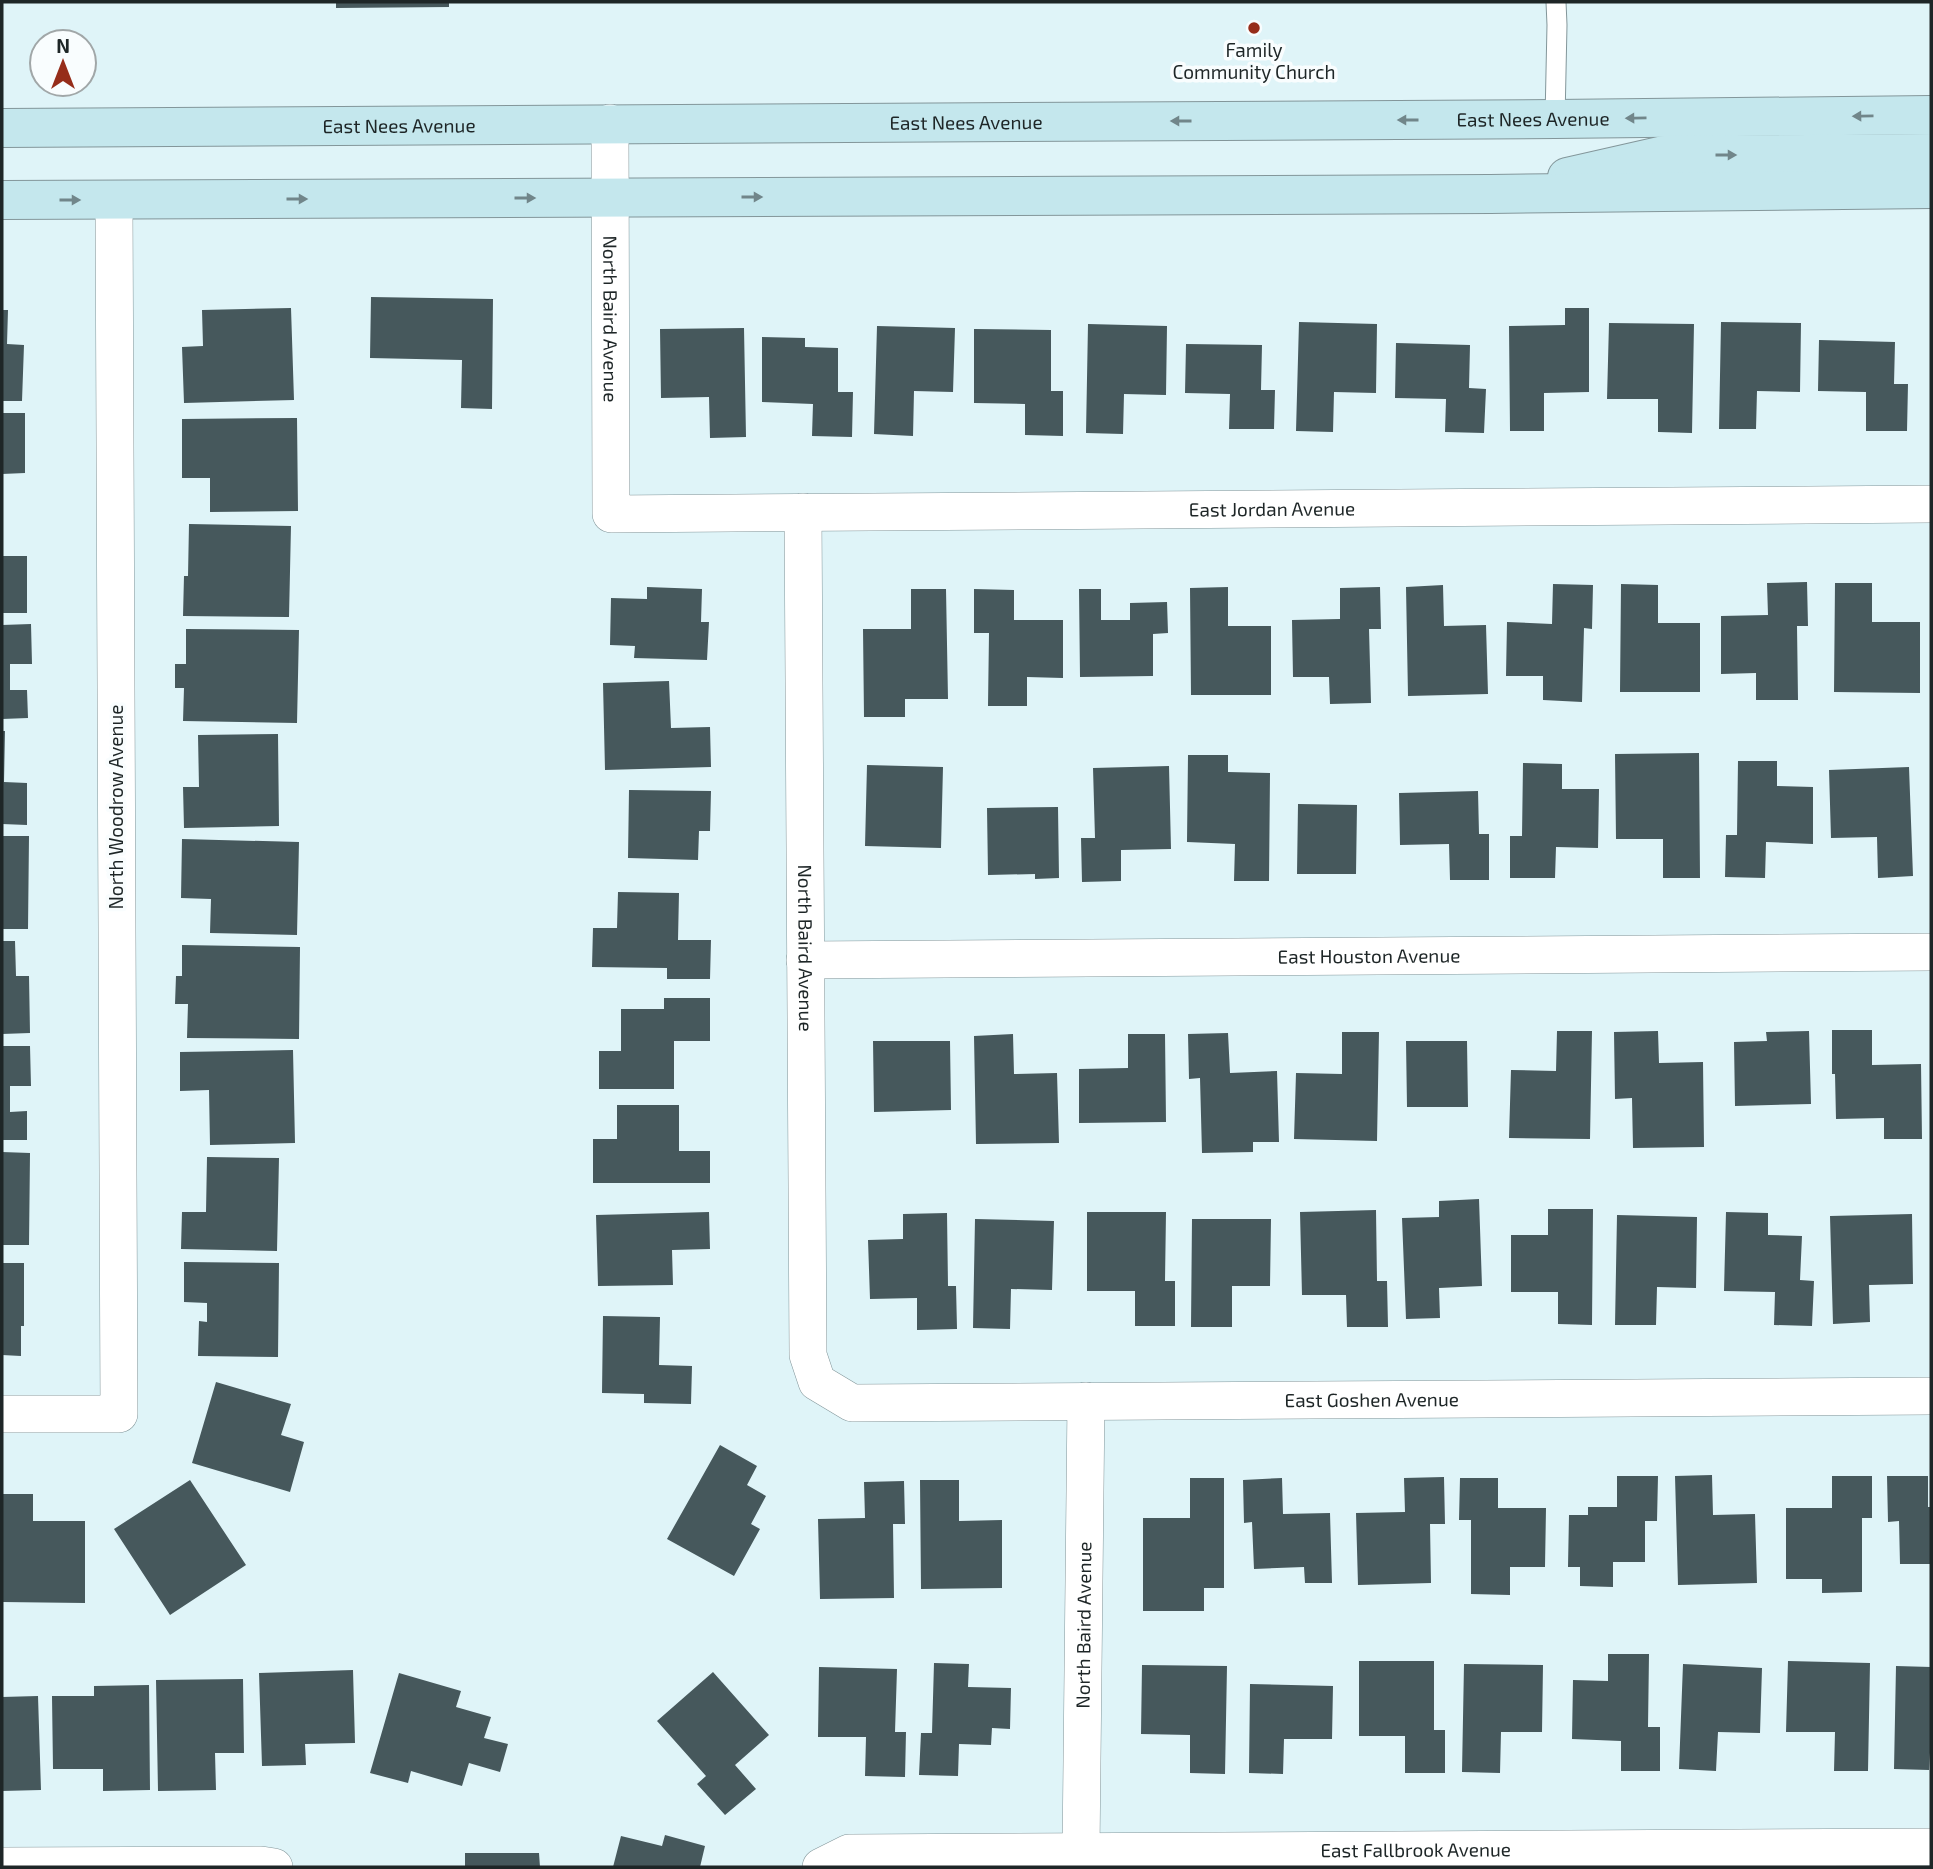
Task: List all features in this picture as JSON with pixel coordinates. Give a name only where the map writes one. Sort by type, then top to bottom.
[{"type":"main road","name":"East Nees Avenue","points":[[2,128],[1931,115]]},
{"type":"main road","points":[[1490,194],[1664,155],[1931,153]]},
{"type":"main road","points":[[2,200],[1490,194],[1931,189]]},
{"type":"street","name":"North Baird Avenue","points":[[610,123],[611,514]]},
{"type":"street","name":"North Woodrow Avenue","points":[[2,1414],[119,1414],[114,200]]},
{"type":"street","name":"East Jordan Avenue","points":[[611,514],[1931,504]]},
{"type":"street","name":"North Baird Avenue","points":[[803,512],[808,1355],[817,1382]]},
{"type":"street","name":"East Houston Avenue","points":[[805,960],[1931,952]]},
{"type":"street","name":"East Goshen Avenue","points":[[817,1382],[852,1403],[1931,1396]]},
{"type":"street","name":"North Baird Avenue","points":[[1081,1851],[1086,1401]]},
{"type":"street","name":"East Fallbrook Avenue","points":[[821,1867],[849,1853],[1931,1847]]},
{"type":"street","points":[[2,1866],[274,1867]]},
{"type":"lane","points":[[1555,119],[1556,2]]},
{"type":"building","points":[[336,2],[449,2],[449,7],[336,8]]},
{"type":"building","points":[[371,297],[493,299],[492,409],[461,408],[462,360],[370,358]]},
{"type":"building","points":[[291,308],[294,400],[184,403],[182,347],[203,346],[202,310]]},
{"type":"building","points":[[1565,308],[1589,308],[1589,392],[1544,393],[1544,431],[1510,431],[1509,326],[1565,325]]},
{"type":"building","points":[[2,310],[8,310],[7,344],[24,345],[22,401],[2,401]]},
{"type":"building","points":[[1299,322],[1377,324],[1376,393],[1334,392],[1333,432],[1296,431]]},
{"type":"building","points":[[1721,322],[1801,323],[1800,392],[1757,391],[1756,429],[1719,429]]},
{"type":"building","points":[[1609,323],[1694,324],[1692,433],[1658,432],[1658,399],[1607,399]]},
{"type":"building","points":[[1088,324],[1167,326],[1166,395],[1124,394],[1123,434],[1086,433]]},
{"type":"building","points":[[877,326],[955,328],[953,392],[914,391],[913,436],[874,434]]},
{"type":"building","points":[[744,328],[746,437],[710,438],[709,397],[661,398],[660,329]]},
{"type":"building","points":[[974,329],[1051,330],[1051,391],[1063,391],[1063,436],[1025,435],[1025,404],[974,403]]},
{"type":"building","points":[[762,337],[805,338],[805,347],[838,348],[838,392],[853,392],[852,437],[812,436],[813,404],[762,402]]},
{"type":"building","points":[[1819,340],[1895,342],[1894,384],[1908,384],[1907,431],[1866,431],[1866,392],[1818,391]]},
{"type":"building","points":[[1396,343],[1470,345],[1469,388],[1486,389],[1484,433],[1445,432],[1446,399],[1395,398]]},
{"type":"building","points":[[1186,344],[1262,345],[1261,390],[1275,390],[1274,429],[1229,429],[1230,394],[1185,393]]},
{"type":"building","points":[[2,413],[25,413],[25,473],[2,474]]},
{"type":"building","points":[[297,418],[298,511],[210,512],[210,478],[182,478],[182,419]]},
{"type":"building","points":[[189,524],[291,526],[289,617],[183,616],[184,576],[188,576]]},
{"type":"building","points":[[2,556],[27,556],[27,613],[2,613]]},
{"type":"building","points":[[1807,582],[1808,626],[1797,626],[1798,700],[1756,700],[1756,673],[1721,674],[1721,616],[1768,615],[1767,583]]},
{"type":"building","points":[[1835,583],[1872,583],[1872,622],[1920,622],[1920,693],[1834,692]]},
{"type":"building","points":[[1553,584],[1593,585],[1592,629],[1584,628],[1582,702],[1543,700],[1543,676],[1506,676],[1507,622],[1552,624]]},
{"type":"building","points":[[1621,584],[1658,585],[1658,623],[1700,623],[1700,692],[1620,692]]},
{"type":"building","points":[[1443,585],[1444,626],[1486,625],[1488,694],[1408,696],[1406,587]]},
{"type":"building","points":[[647,587],[702,589],[701,622],[709,622],[707,660],[634,658],[635,646],[610,645],[611,598],[647,599]]},
{"type":"building","points":[[1228,587],[1228,626],[1271,626],[1271,695],[1191,695],[1190,588]]},
{"type":"building","points":[[1380,587],[1381,629],[1369,629],[1371,703],[1330,704],[1329,677],[1293,677],[1292,620],[1340,619],[1340,588]]},
{"type":"building","points":[[911,589],[946,589],[948,699],[905,699],[905,717],[864,717],[863,629],[911,629]]},
{"type":"building","points":[[974,589],[1014,590],[1014,620],[1063,620],[1063,678],[1027,677],[1027,706],[988,706],[989,633],[974,633]]},
{"type":"building","points":[[1079,589],[1101,589],[1101,620],[1130,620],[1130,603],[1167,602],[1168,633],[1153,634],[1153,676],[1080,677]]},
{"type":"building","points":[[31,624],[32,664],[10,664],[10,690],[27,690],[28,718],[2,719],[2,625]]},
{"type":"building","points":[[186,629],[299,630],[297,723],[183,721],[184,688],[175,688],[175,664],[186,664]]},
{"type":"building","points":[[669,681],[671,728],[710,727],[711,767],[605,770],[603,683]]},
{"type":"building","points":[[2,731],[5,731],[4,782],[27,783],[27,825],[2,824]]},
{"type":"building","points":[[278,734],[279,826],[184,828],[183,787],[199,787],[198,735]]},
{"type":"building","points":[[1699,753],[1700,878],[1663,878],[1663,839],[1616,839],[1615,754]]},
{"type":"building","points":[[1188,755],[1228,755],[1228,772],[1270,773],[1269,881],[1234,881],[1235,844],[1187,842]]},
{"type":"building","points":[[1738,761],[1777,761],[1777,786],[1813,787],[1813,844],[1766,842],[1765,878],[1725,877],[1726,835],[1737,835]]},
{"type":"building","points":[[1523,763],[1562,764],[1562,789],[1599,789],[1598,848],[1556,847],[1555,878],[1510,878],[1510,836],[1522,836]]},
{"type":"building","points":[[867,765],[943,767],[941,848],[865,846]]},
{"type":"building","points":[[1169,766],[1171,849],[1121,850],[1121,881],[1082,882],[1081,838],[1095,838],[1093,768]]},
{"type":"building","points":[[1909,767],[1913,876],[1878,878],[1877,837],[1831,838],[1829,770]]},
{"type":"building","points":[[629,790],[711,791],[710,831],[699,831],[698,860],[628,858]]},
{"type":"building","points":[[1478,791],[1479,834],[1489,834],[1489,880],[1450,880],[1449,844],[1400,845],[1399,793]]},
{"type":"building","points":[[1298,804],[1357,805],[1356,874],[1297,874]]},
{"type":"building","points":[[1058,807],[1059,878],[1035,879],[1035,874],[988,875],[987,808]]},
{"type":"building","points":[[2,836],[29,836],[28,929],[2,929]]},
{"type":"building","points":[[182,839],[299,842],[297,935],[210,933],[211,899],[181,898]]},
{"type":"building","points":[[618,892],[679,893],[678,940],[711,940],[710,979],[667,979],[667,968],[592,967],[593,928],[617,928]]},
{"type":"building","points":[[2,941],[15,941],[16,976],[29,976],[30,1033],[2,1034]]},
{"type":"building","points":[[182,945],[300,947],[299,1039],[187,1038],[188,1004],[175,1004],[176,976],[182,976]]},
{"type":"building","points":[[664,998],[710,998],[710,1041],[674,1041],[674,1089],[599,1089],[599,1051],[621,1051],[621,1009],[664,1009]]},
{"type":"building","points":[[1832,1030],[1872,1030],[1872,1065],[1921,1064],[1922,1139],[1884,1139],[1884,1118],[1836,1119]]},
{"type":"building","points":[[1557,1031],[1592,1031],[1590,1139],[1509,1138],[1511,1070],[1556,1071]]},
{"type":"building","points":[[1658,1031],[1659,1063],[1703,1062],[1704,1147],[1633,1148],[1632,1098],[1615,1099],[1614,1032]]},
{"type":"building","points":[[1809,1031],[1811,1104],[1735,1106],[1734,1042],[1767,1041],[1766,1032]]},
{"type":"building","points":[[1342,1032],[1379,1032],[1377,1141],[1294,1139],[1296,1073],[1342,1074]]},
{"type":"building","points":[[1228,1033],[1230,1073],[1277,1071],[1279,1142],[1253,1142],[1253,1152],[1202,1153],[1200,1078],[1189,1079],[1188,1034]]},
{"type":"building","points":[[1013,1034],[1014,1074],[1057,1073],[1059,1143],[976,1144],[974,1036]]},
{"type":"building","points":[[1128,1034],[1165,1034],[1166,1122],[1079,1123],[1079,1069],[1128,1068]]},
{"type":"building","points":[[873,1041],[950,1041],[951,1110],[874,1112]]},
{"type":"building","points":[[1406,1041],[1467,1041],[1468,1107],[1407,1107]]},
{"type":"building","points":[[2,1046],[30,1046],[31,1086],[10,1086],[10,1112],[27,1111],[27,1140],[2,1140]]},
{"type":"building","points":[[293,1050],[295,1143],[210,1145],[209,1090],[180,1091],[180,1052]]},
{"type":"building","points":[[617,1105],[679,1105],[679,1151],[710,1151],[710,1183],[593,1183],[593,1139],[617,1139]]},
{"type":"building","points":[[2,1152],[30,1153],[29,1245],[2,1245]]},
{"type":"building","points":[[207,1157],[279,1158],[277,1251],[181,1249],[182,1212],[206,1212]]},
{"type":"building","points":[[1479,1199],[1482,1286],[1439,1288],[1440,1318],[1406,1319],[1402,1218],[1439,1217],[1439,1201]]},
{"type":"building","points":[[1548,1209],[1593,1209],[1592,1325],[1558,1324],[1558,1292],[1511,1292],[1511,1235],[1548,1235]]},
{"type":"building","points":[[1376,1210],[1377,1281],[1387,1281],[1388,1327],[1347,1327],[1346,1295],[1302,1295],[1300,1212]]},
{"type":"building","points":[[709,1212],[710,1249],[672,1250],[673,1285],[598,1286],[596,1215]]},
{"type":"building","points":[[1087,1212],[1166,1212],[1165,1281],[1175,1281],[1175,1326],[1135,1326],[1135,1291],[1087,1291]]},
{"type":"building","points":[[1726,1212],[1768,1213],[1768,1235],[1802,1236],[1800,1280],[1814,1281],[1812,1326],[1774,1325],[1775,1292],[1724,1291]]},
{"type":"building","points":[[947,1213],[948,1286],[956,1286],[957,1329],[917,1330],[917,1298],[870,1299],[868,1240],[903,1239],[903,1214]]},
{"type":"building","points":[[1912,1214],[1913,1284],[1869,1285],[1870,1322],[1833,1324],[1830,1216]]},
{"type":"building","points":[[1617,1215],[1697,1217],[1696,1288],[1657,1287],[1656,1325],[1615,1325]]},
{"type":"building","points":[[975,1219],[1054,1221],[1052,1290],[1011,1289],[1010,1329],[973,1328]]},
{"type":"building","points":[[1192,1219],[1271,1219],[1270,1286],[1232,1286],[1232,1327],[1191,1327]]},
{"type":"building","points":[[184,1262],[279,1263],[278,1357],[198,1356],[199,1321],[207,1322],[207,1303],[184,1302]]},
{"type":"building","points":[[2,1263],[24,1263],[21,1356],[2,1355]]},
{"type":"building","points":[[603,1316],[660,1317],[659,1365],[692,1366],[691,1404],[644,1403],[644,1394],[602,1393]]},
{"type":"building","points":[[216,1382],[291,1404],[281,1435],[304,1442],[290,1492],[192,1463]]},
{"type":"building","points":[[720,1445],[757,1466],[747,1485],[766,1496],[751,1524],[760,1529],[734,1576],[667,1539]]},
{"type":"building","points":[[1712,1475],[1713,1515],[1755,1514],[1757,1583],[1678,1585],[1675,1476]]},
{"type":"building","points":[[1617,1476],[1658,1476],[1657,1521],[1645,1521],[1645,1562],[1613,1562],[1613,1587],[1580,1586],[1580,1567],[1568,1567],[1569,1515],[1588,1515],[1588,1507],[1617,1507]]},
{"type":"building","points":[[1832,1476],[1872,1476],[1872,1518],[1862,1518],[1862,1592],[1822,1593],[1822,1579],[1786,1579],[1786,1508],[1832,1508]]},
{"type":"building","points":[[1887,1476],[1928,1476],[1931,1564],[1900,1564],[1899,1521],[1888,1522]]},
{"type":"building","points":[[1444,1477],[1445,1524],[1430,1524],[1431,1583],[1358,1585],[1356,1513],[1405,1512],[1404,1478]]},
{"type":"building","points":[[1190,1478],[1224,1478],[1224,1588],[1204,1588],[1204,1611],[1143,1611],[1143,1518],[1190,1518]]},
{"type":"building","points":[[1282,1478],[1283,1514],[1330,1513],[1332,1583],[1305,1583],[1304,1567],[1254,1569],[1252,1522],[1244,1523],[1243,1480]]},
{"type":"building","points":[[1460,1478],[1498,1478],[1498,1508],[1546,1508],[1545,1567],[1510,1567],[1510,1595],[1471,1594],[1471,1520],[1459,1520]]},
{"type":"building","points":[[190,1480],[246,1565],[170,1615],[114,1529]]},
{"type":"building","points":[[920,1480],[959,1480],[959,1521],[1002,1520],[1002,1588],[921,1589]]},
{"type":"building","points":[[904,1481],[905,1524],[893,1524],[894,1598],[820,1599],[818,1519],[865,1518],[864,1482]]},
{"type":"building","points":[[2,1494],[33,1494],[33,1521],[85,1521],[85,1603],[2,1602]]},
{"type":"building","points":[[1608,1654],[1649,1654],[1648,1727],[1660,1727],[1660,1771],[1621,1771],[1621,1741],[1572,1739],[1573,1680],[1608,1681]]},
{"type":"building","points":[[1359,1661],[1434,1661],[1434,1730],[1445,1730],[1445,1773],[1405,1773],[1405,1736],[1359,1736]]},
{"type":"building","points":[[1788,1661],[1870,1663],[1868,1771],[1834,1771],[1835,1732],[1786,1732]]},
{"type":"building","points":[[934,1663],[969,1664],[968,1687],[1011,1688],[1010,1729],[992,1728],[991,1745],[959,1744],[958,1776],[919,1775],[921,1733],[932,1733]]},
{"type":"building","points":[[1464,1664],[1543,1665],[1542,1732],[1501,1732],[1500,1773],[1462,1772]]},
{"type":"building","points":[[1683,1664],[1762,1668],[1760,1733],[1718,1732],[1716,1771],[1679,1769]]},
{"type":"building","points":[[1142,1665],[1227,1666],[1225,1774],[1190,1773],[1190,1735],[1141,1734]]},
{"type":"building","points":[[1896,1666],[1931,1667],[1929,1770],[1894,1769]]},
{"type":"building","points":[[819,1667],[897,1669],[895,1732],[906,1732],[905,1777],[865,1776],[866,1737],[818,1737]]},
{"type":"building","points":[[353,1670],[355,1743],[305,1744],[306,1765],[262,1766],[259,1673]]},
{"type":"building","points":[[713,1672],[769,1735],[735,1765],[756,1789],[725,1815],[697,1784],[706,1776],[657,1721]]},
{"type":"building","points":[[399,1673],[461,1691],[456,1707],[491,1717],[484,1738],[508,1744],[500,1772],[469,1763],[462,1786],[411,1771],[408,1783],[370,1773]]},
{"type":"building","points":[[243,1679],[244,1753],[215,1753],[216,1790],[158,1791],[156,1680]]},
{"type":"building","points":[[1250,1684],[1333,1686],[1332,1739],[1284,1739],[1283,1774],[1249,1773]]},
{"type":"building","points":[[149,1685],[150,1790],[103,1791],[103,1769],[53,1769],[52,1696],[94,1696],[94,1686]]},
{"type":"building","points":[[38,1696],[41,1790],[2,1791],[2,1697]]},
{"type":"building","points":[[665,1835],[705,1846],[700,1867],[613,1867],[621,1836],[662,1846]]},
{"type":"building","points":[[465,1853],[539,1853],[540,1867],[465,1867]]},
{"type":"place","name":"Family Community Church","points":[[1254,28]]}]
